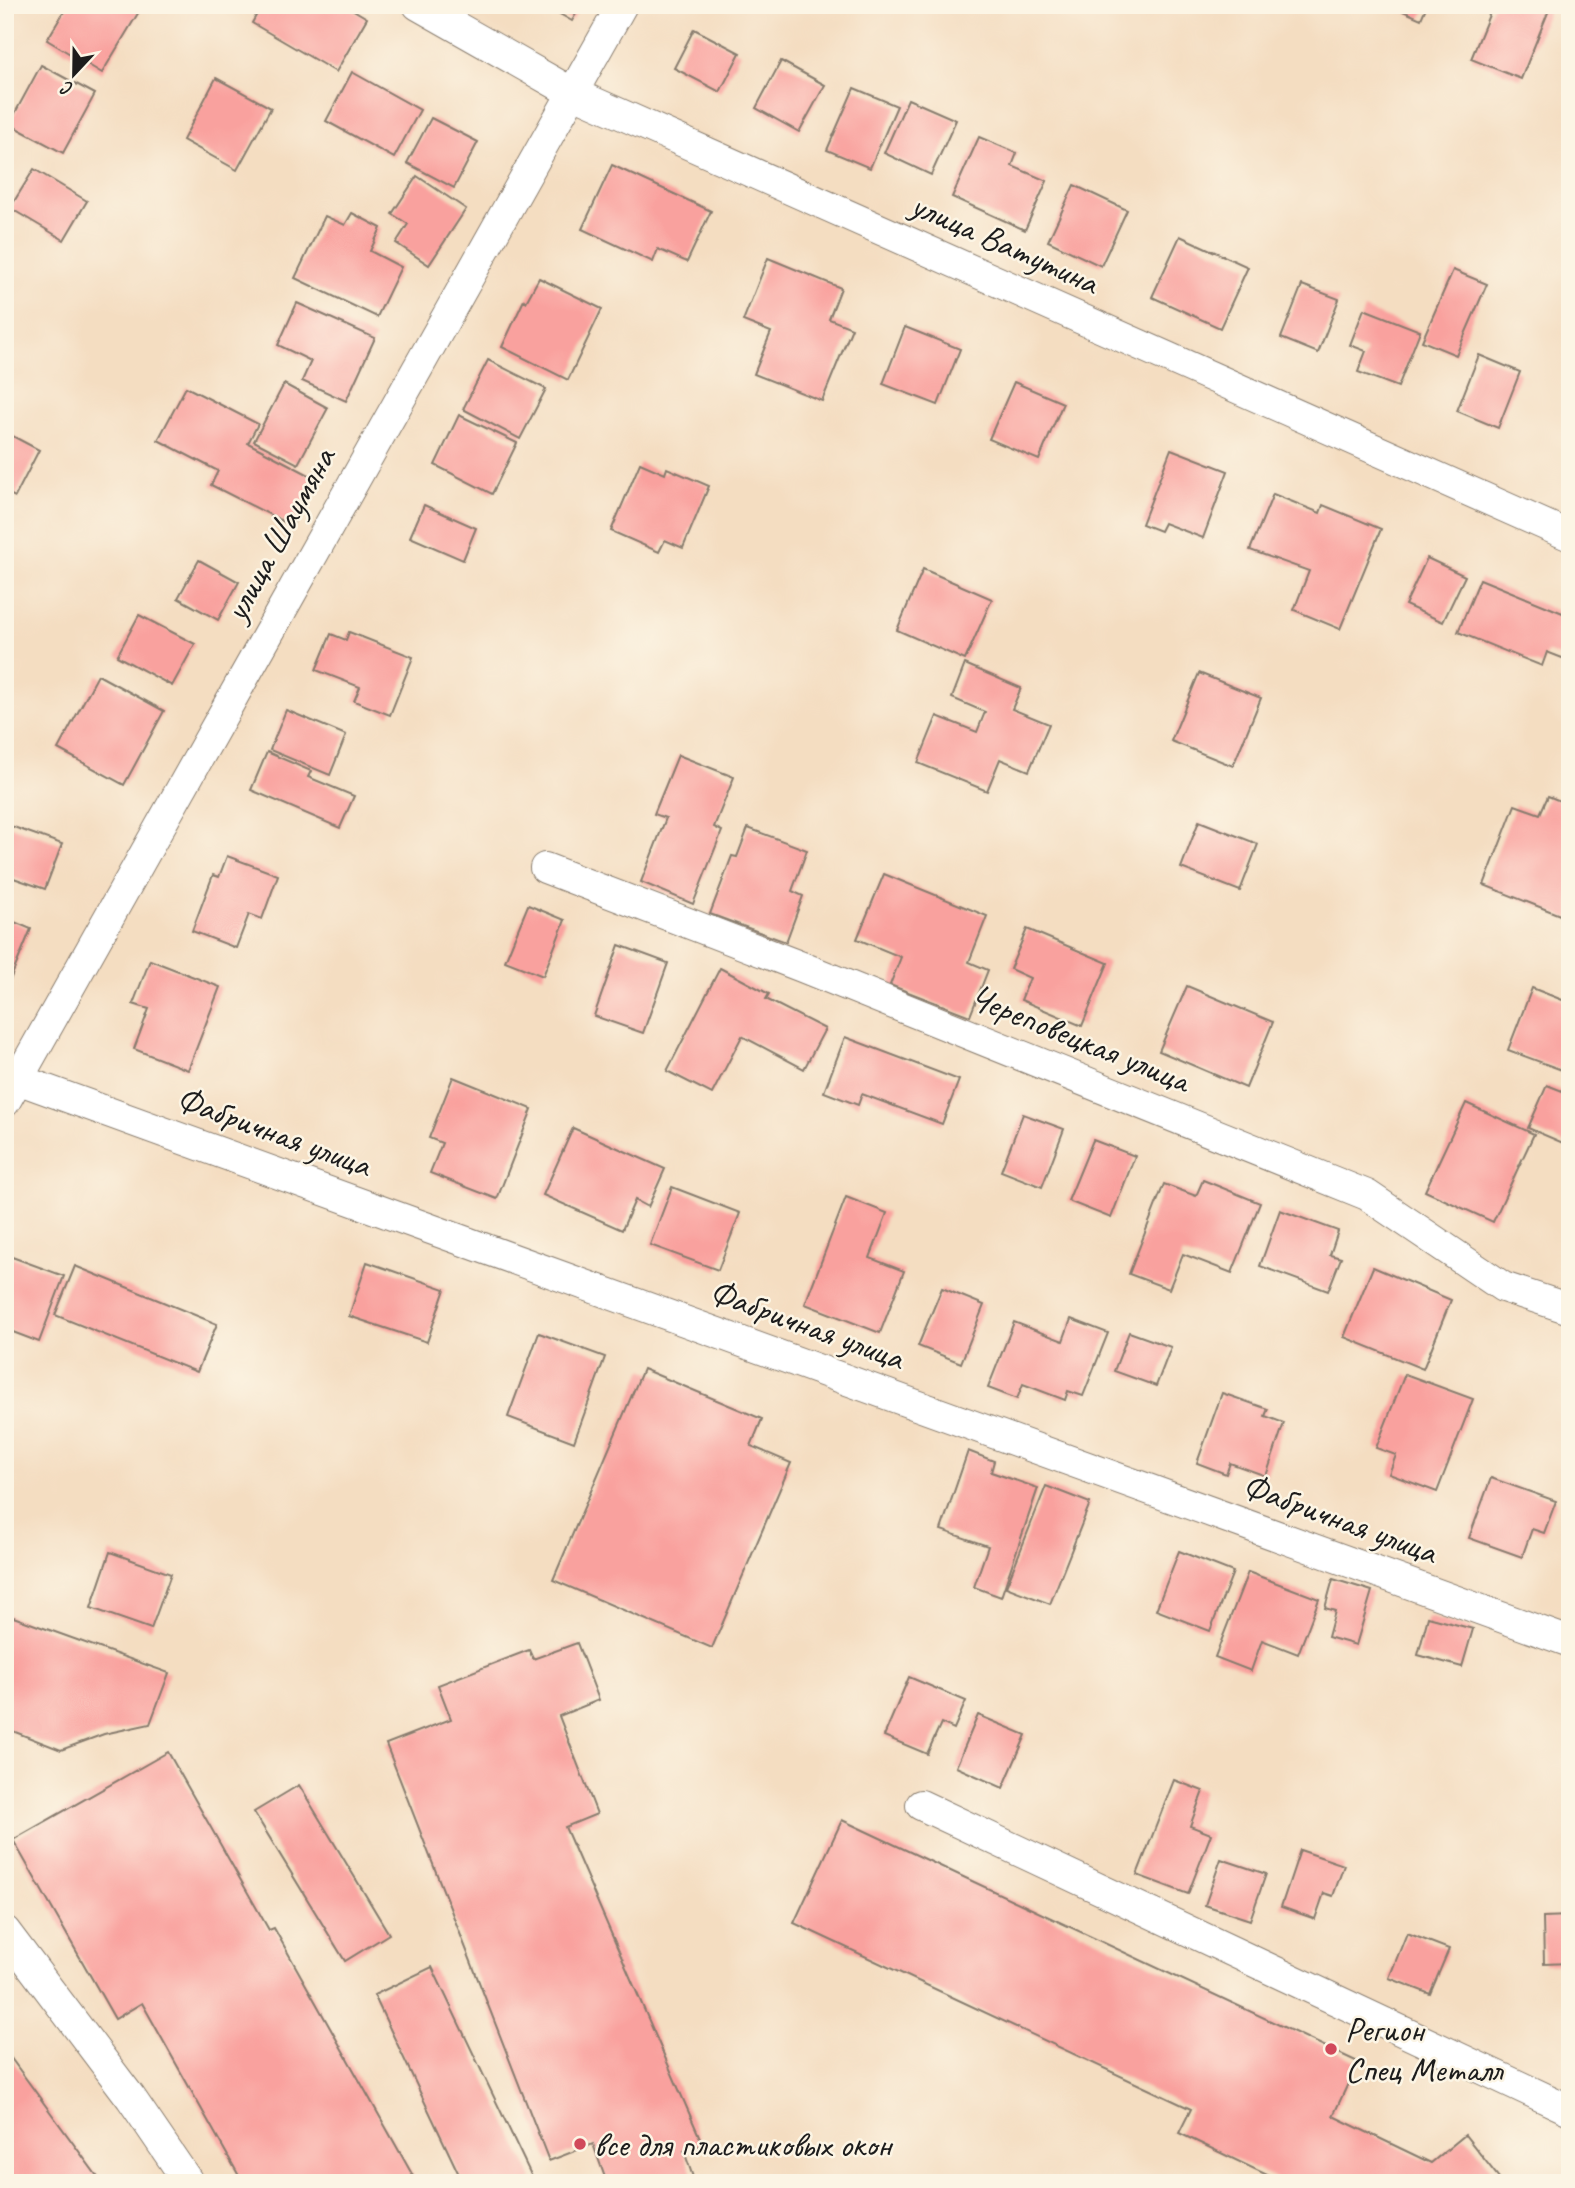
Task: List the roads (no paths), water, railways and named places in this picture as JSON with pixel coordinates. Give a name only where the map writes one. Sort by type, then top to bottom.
[{"type":"street","name":"улица Ватутина","points":[[418,5],[571,92],[1570,536]]},
{"type":"street","name":"улица Шаумяна","points":[[11,1091],[622,5]]},
{"type":"street","name":"Череповецкая улица","points":[[545,868],[802,967],[1367,1195],[1503,1287],[1570,1309]]},
{"type":"street","name":"Фабричная улица","points":[[11,1091],[1570,1642]]},
{"type":"street","points":[[921,1805],[1570,2110]]},
{"type":"street","points":[[5,1931],[131,2098],[189,2183]]},
{"type":"place","name":"Регион Спец Металл","points":[[1331,2049]]},
{"type":"place","name":"все для пластиковых окон","points":[[580,2144]]}]
